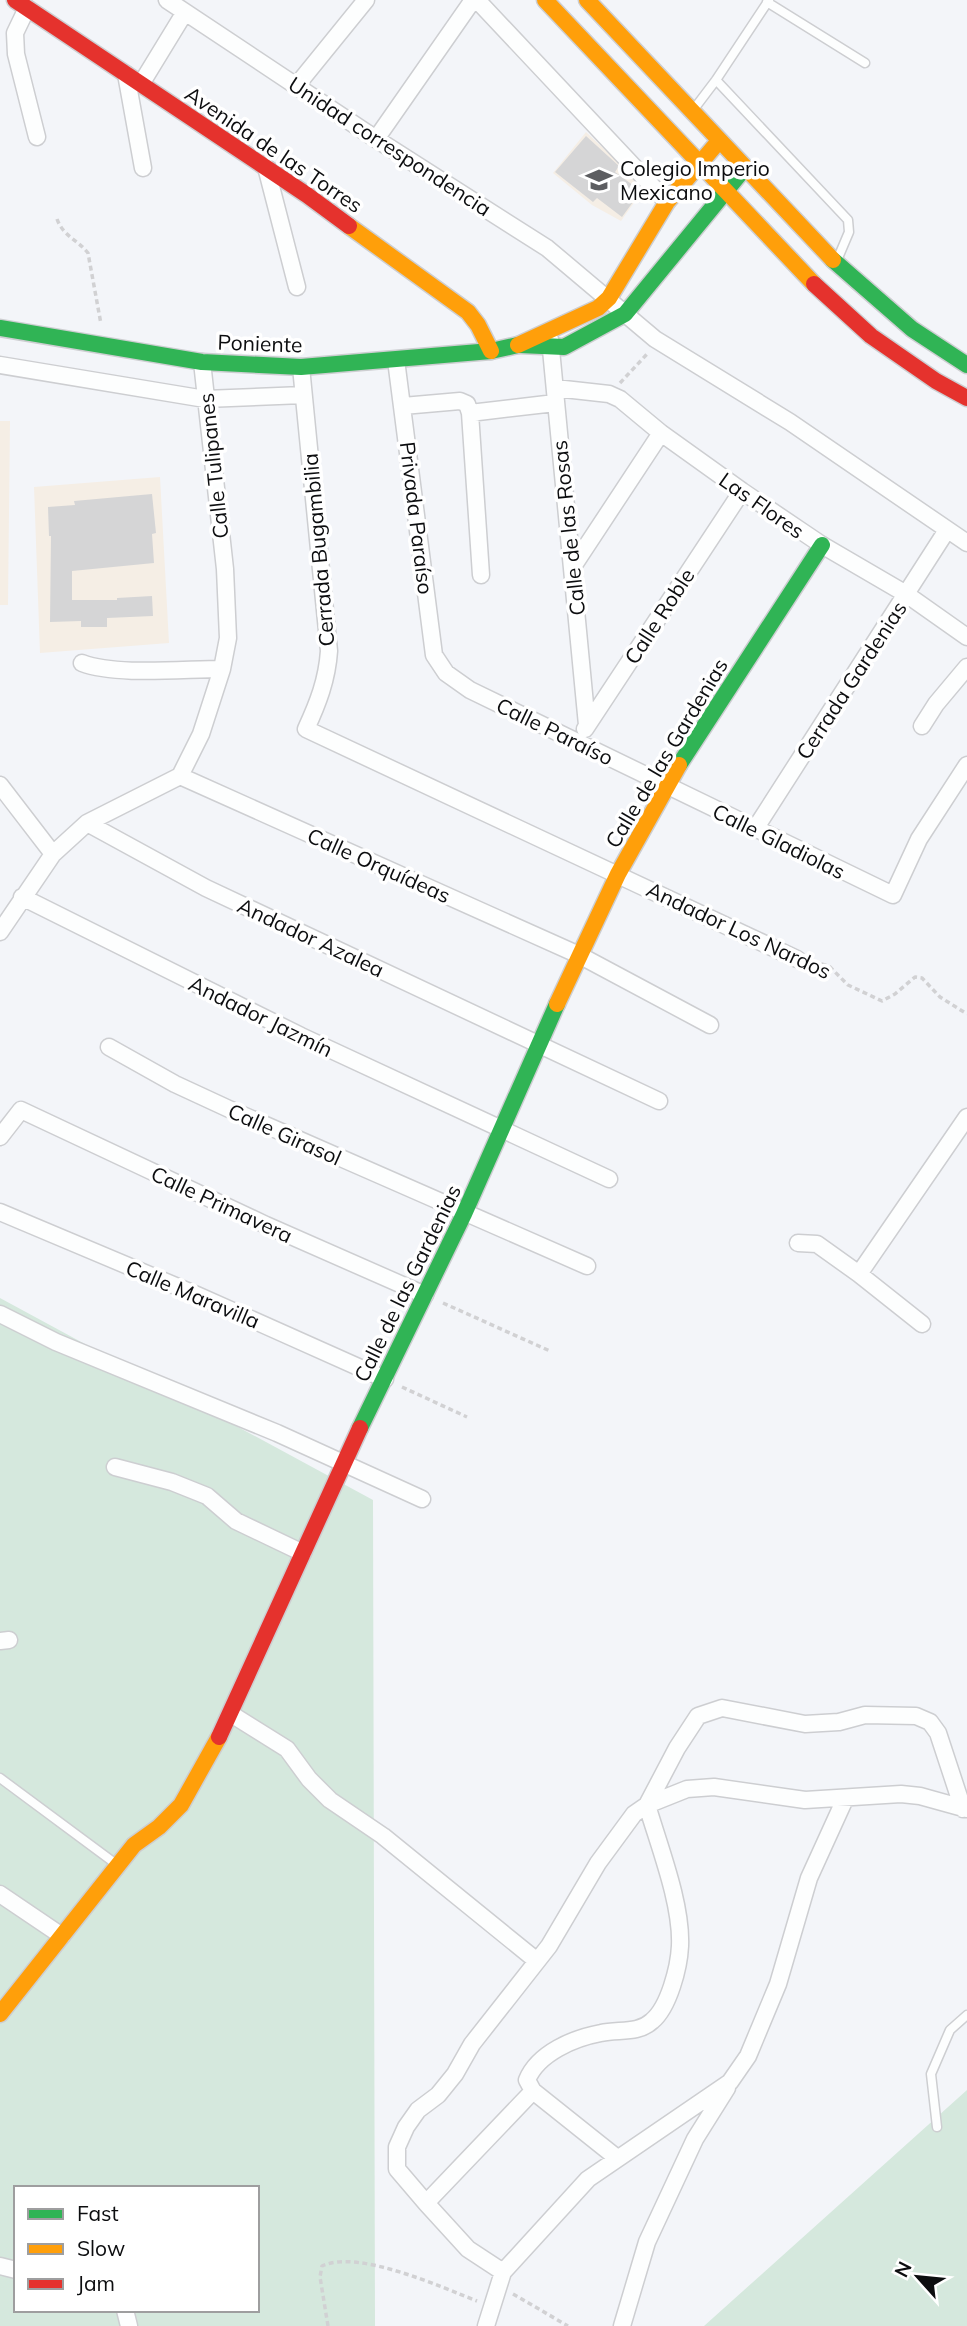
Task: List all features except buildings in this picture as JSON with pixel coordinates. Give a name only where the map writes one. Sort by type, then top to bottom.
[{"type":"street","name":"Unidad correspondencia","points":[[167,0],[376,139],[547,248],[609,298]]},
{"type":"street","points":[[297,85],[366,0]]},
{"type":"street","points":[[376,139],[475,0],[667,202]]},
{"type":"street","points":[[545,0],[806,278],[871,336],[936,381],[967,398]]},
{"type":"street","points":[[587,0],[835,264],[885,309],[931,344],[967,365]]},
{"type":"street","points":[[21,4],[15,33],[16,54],[37,138]]},
{"type":"street","name":"Avenida de las Torres","points":[[21,4],[266,167],[468,312],[491,351]]},
{"type":"street","points":[[141,84],[186,12]]},
{"type":"street","points":[[126,74],[143,168]]},
{"type":"street","name":"Poniente","points":[[0,328],[202,362],[301,367],[491,351],[520,345],[598,308],[609,298],[667,202],[719,141]]},
{"type":"street","points":[[266,167],[297,287]]},
{"type":"street","name":"Poniente","points":[[520,345],[551,348],[564,346],[625,314],[744,169]]},
{"type":"street","points":[[609,298],[655,338],[790,422],[967,543]]},
{"type":"street","name":"Calle de las Rosas","points":[[549,330],[587,725]]},
{"type":"street","name":"Privada Paraíso","points":[[396,360],[434,655],[446,673]]},
{"type":"street","name":"Calle Tulipanes","points":[[202,362],[225,569],[228,638],[222,669]]},
{"type":"street","points":[[0,365],[205,399],[303,395]]},
{"type":"street","name":"Cerrada Bugambilia","points":[[301,367],[329,651],[324,686],[306,729]]},
{"type":"street","name":"Las Flores","points":[[403,406],[460,401],[468,409],[555,396],[609,394],[620,399],[661,433],[742,491],[822,545],[906,594],[967,637]]},
{"type":"street","points":[[468,409],[481,575]]},
{"type":"street","points":[[572,568],[661,433]]},
{"type":"street","name":"Calle Roble","points":[[576,742],[742,491]]},
{"type":"street","name":"Cerrada Gardenias","points":[[755,829],[947,530]]},
{"type":"street","name":"Calle de las Gardenias","points":[[2,2008],[135,1844],[159,1827],[181,1805],[231,1714],[343,1463],[464,1214],[579,955],[618,874],[666,785],[822,545]]},
{"type":"street","points":[[0,932],[53,854],[86,823],[180,776],[201,734],[222,669],[112,669],[82,663]]},
{"type":"street","points":[[922,726],[936,704],[967,667]]},
{"type":"street","name":"Calle Paraíso","points":[[446,673],[470,690],[666,785]]},
{"type":"street","name":"Andador Los Nardos","points":[[306,729],[797,959]]},
{"type":"street","name":"Calle Gladiolas","points":[[666,785],[893,895],[919,839],[967,765]]},
{"type":"street","name":"Calle Orquídeas","points":[[180,776],[579,955],[710,1025]]},
{"type":"street","points":[[0,785],[53,854]]},
{"type":"street","name":"Andador Azalea","points":[[86,823],[229,898],[660,1101]]},
{"type":"street","name":"Andador Jazmín","points":[[22,897],[301,1036],[608,1179]]},
{"type":"street","name":"Calle Girasol","points":[[109,1047],[197,1094],[587,1266]]},
{"type":"street","name":"Calle Primavera","points":[[0,1137],[20,1110],[425,1294]]},
{"type":"street","points":[[859,1274],[967,1117]]},
{"type":"street","name":"Calle Maravilla","points":[[0,1212],[209,1300],[385,1379]]},
{"type":"street","points":[[798,1242],[817,1244],[922,1324]]},
{"type":"street","points":[[0,1314],[56,1342],[422,1499]]},
{"type":"street","points":[[116,1467],[172,1482],[207,1496],[236,1521],[303,1553]]},
{"type":"street","points":[[617,2158],[533,2091],[527,2080],[536,2064],[563,2045],[600,2033],[635,2030],[653,2020],[670,1990],[680,1945],[676,1908],[647,1805],[677,1748],[698,1716],[722,1709],[805,1724],[839,1722],[865,1715],[916,1716],[930,1722],[938,1733],[965,1809]]},
{"type":"street","points":[[231,1714],[287,1749],[309,1779],[330,1800],[393,1844],[537,1961]]},
{"type":"street","points":[[500,2279],[468,2249],[397,2169],[397,2147],[418,2110],[438,2095],[455,2074],[472,2044],[548,1946],[598,1863],[634,1814],[647,1805],[687,1790],[715,1787],[805,1800],[901,1794],[920,1796],[965,1809]]},
{"type":"street","points":[[622,2326],[647,2242],[661,2210],[695,2140],[748,2056],[778,1984],[809,1878],[845,1799]]},
{"type":"street","points":[[0,1895],[62,1936]]},
{"type":"street","points":[[486,2326],[500,2279],[588,2179],[730,2082]]},
{"type":"street","points":[[426,2203],[533,2091]]},
{"type":"lane","points":[[692,111],[716,80],[768,1],[864,63]]},
{"type":"lane","points":[[716,80],[848,220],[849,232],[835,264]]},
{"type":"lane","points":[[0,1778],[118,1866]]},
{"type":"lane","points":[[937,2127],[931,2074],[950,2030],[967,2015]]},
{"type":"path","points":[[57,219],[60,229],[81,244],[88,253],[104,347]]},
{"type":"path","points":[[609,394],[647,355],[655,338]]},
{"type":"path","name":"Andador Los Nardos","points":[[797,959],[829,966],[848,985],[882,1001],[915,977],[922,978],[940,997],[967,1014]]},
{"type":"path","points":[[425,1294],[550,1351]]},
{"type":"path","points":[[385,1379],[467,1417]]},
{"type":"path","points":[[328,2326],[320,2277],[322,2266],[334,2261],[386,2267],[492,2307]]},
{"type":"path","points":[[500,2279],[568,2326]]},
{"type":"shaded area","name":"Colegio Imperio Mexicano","points":[[586,132],[645,187],[621,221],[592,205],[553,173]]},
{"type":"shaded area","points":[[0,421],[10,421],[8,605],[0,605]]},
{"type":"shaded area","points":[[160,477],[169,643],[40,653],[34,487]]},
{"type":"green space","points":[[0,1298],[373,1500],[375,2326],[0,2326]]},
{"type":"green space","points":[[967,2090],[967,2326],[704,2326]]},
{"type":"traffic: fast","points":[[520,345],[564,347],[625,314],[744,169]]},
{"type":"traffic: fast","points":[[833,260],[912,329],[967,365]]},
{"type":"traffic: fast","points":[[0,328],[202,362],[301,367],[491,351],[518,345]]},
{"type":"traffic: fast","points":[[679,765],[822,545]]},
{"type":"traffic: fast","points":[[360,1428],[464,1214],[557,1004]]},
{"type":"traffic: slow","points":[[545,0],[814,284]]},
{"type":"traffic: slow","points":[[587,0],[833,260]]},
{"type":"traffic: slow","points":[[518,345],[598,308],[609,298],[667,202],[719,141]]},
{"type":"traffic: slow","points":[[349,226],[468,312],[491,351]]},
{"type":"traffic: slow","points":[[557,1004],[618,874],[679,765]]},
{"type":"traffic: slow","points":[[0,2014],[134,1845],[159,1827],[181,1805],[219,1737]]},
{"type":"traffic: jam","points":[[15,0],[307,195],[349,226]]},
{"type":"traffic: jam","points":[[814,284],[871,336],[936,381],[967,398]]},
{"type":"traffic: jam","points":[[219,1737],[360,1428]]},
{"type":"place","name":"Colegio Imperio Mexicano","points":[[599,180]]}]
